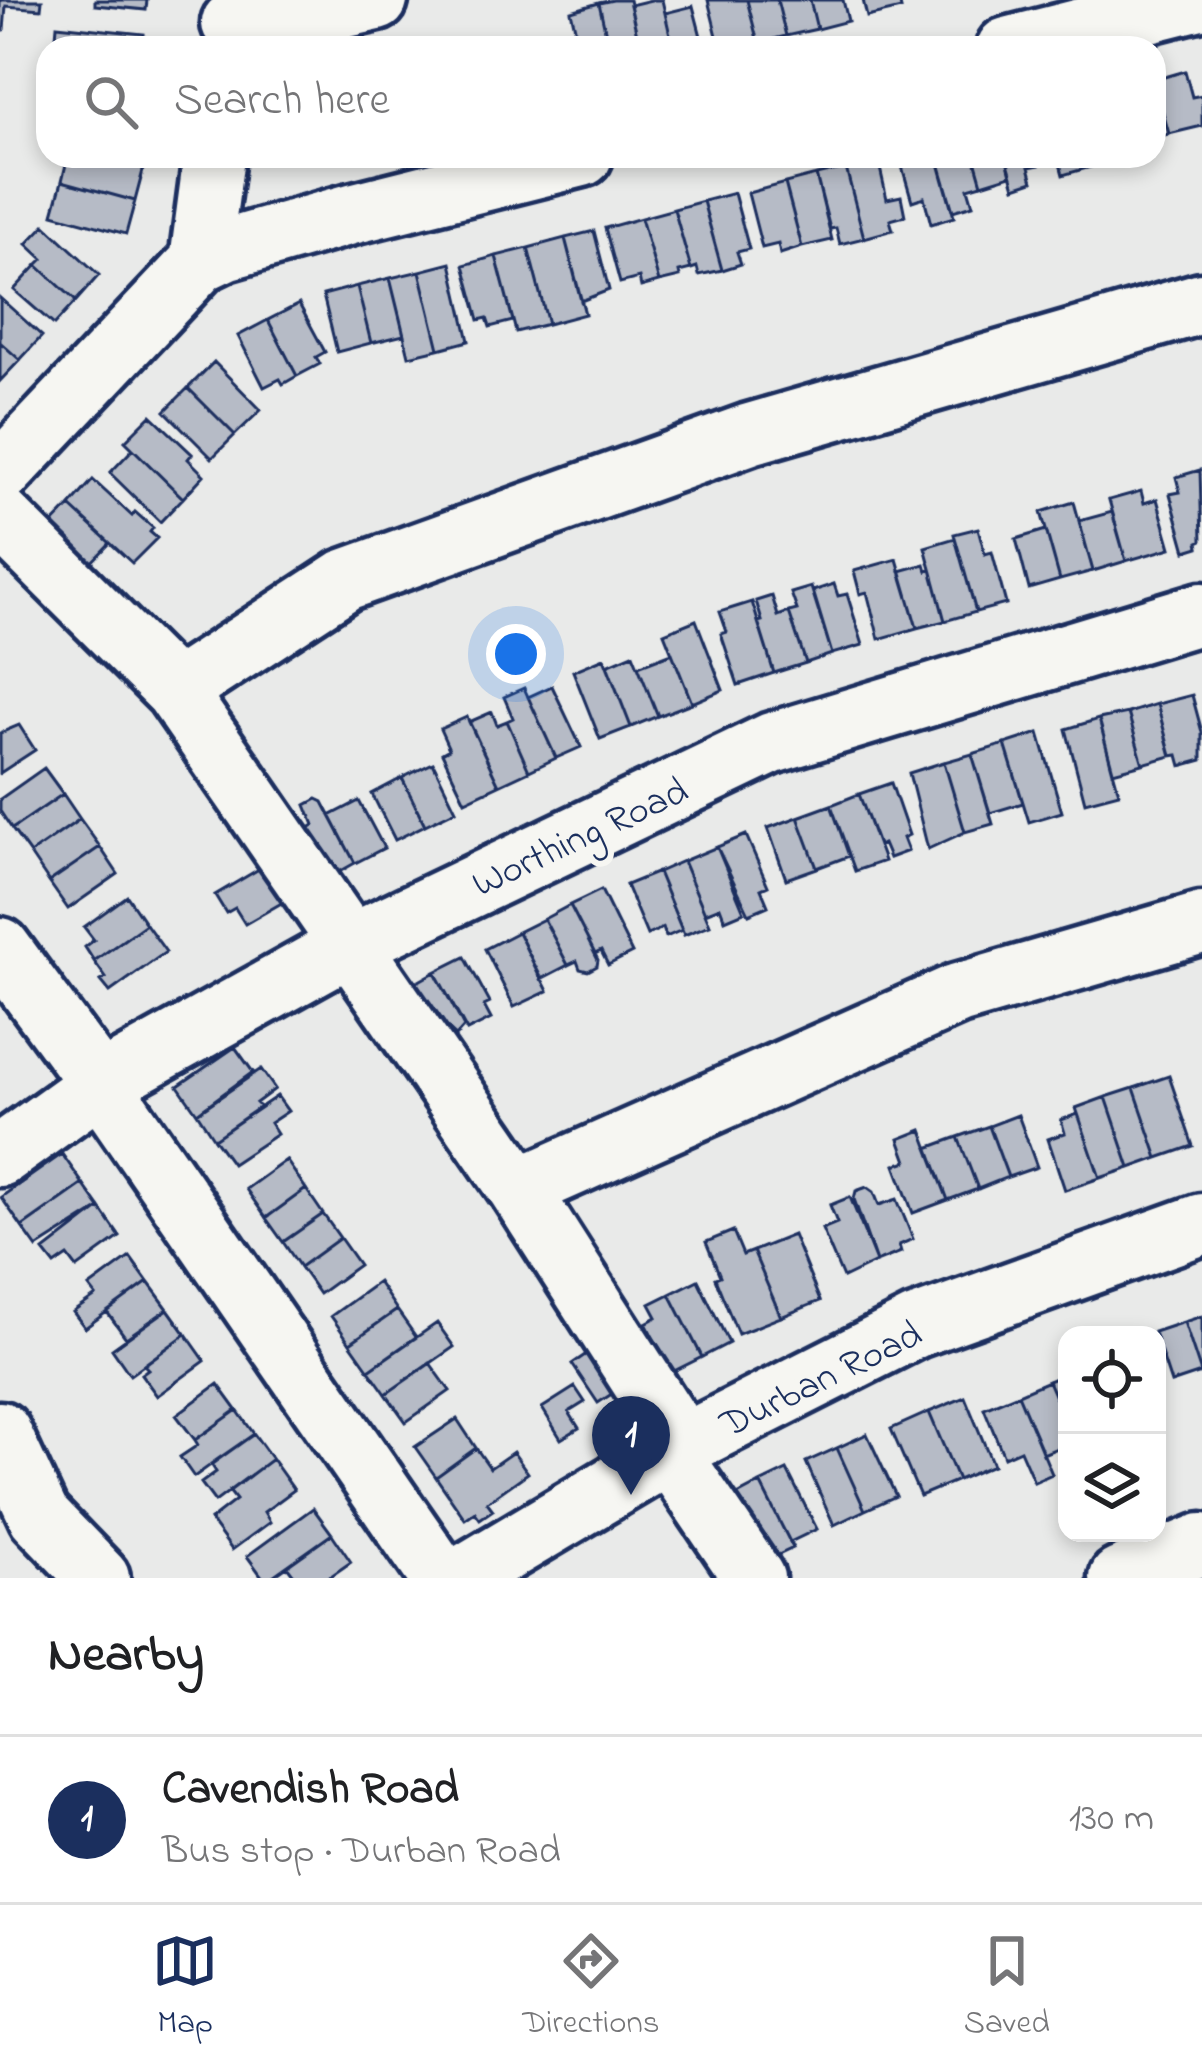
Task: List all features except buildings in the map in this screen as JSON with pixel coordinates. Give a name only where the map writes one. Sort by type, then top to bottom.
[{"type":"street","points":[[232,24],[284,21],[376,0]]},
{"type":"street","points":[[1054,36],[1196,0]]},
{"type":"street","points":[[200,262],[212,168]]},
{"type":"street","points":[[0,475],[200,262],[225,250],[355,213],[533,168]]},
{"type":"street","points":[[175,691],[345,580],[750,434],[1202,303]]},
{"type":"street","points":[[0,517],[175,691],[519,1189],[754,1578]]},
{"type":"street","name":"Worthing Road","points":[[0,1156],[100,1084],[352,944],[772,743],[1202,613]]},
{"type":"street","points":[[519,1189],[958,994],[1202,923]]},
{"type":"street","points":[[0,947],[441,1578]]},
{"type":"street","name":"Durban Road","points":[[460,1578],[676,1449],[916,1327],[1202,1224]]},
{"type":"street","points":[[0,1432],[19,1525],[99,1578]]},
{"type":"street","points":[[1120,1578],[1202,1544]]},
{"type":"place","name":"Cavendish Road","points":[[631,1495]]}]
